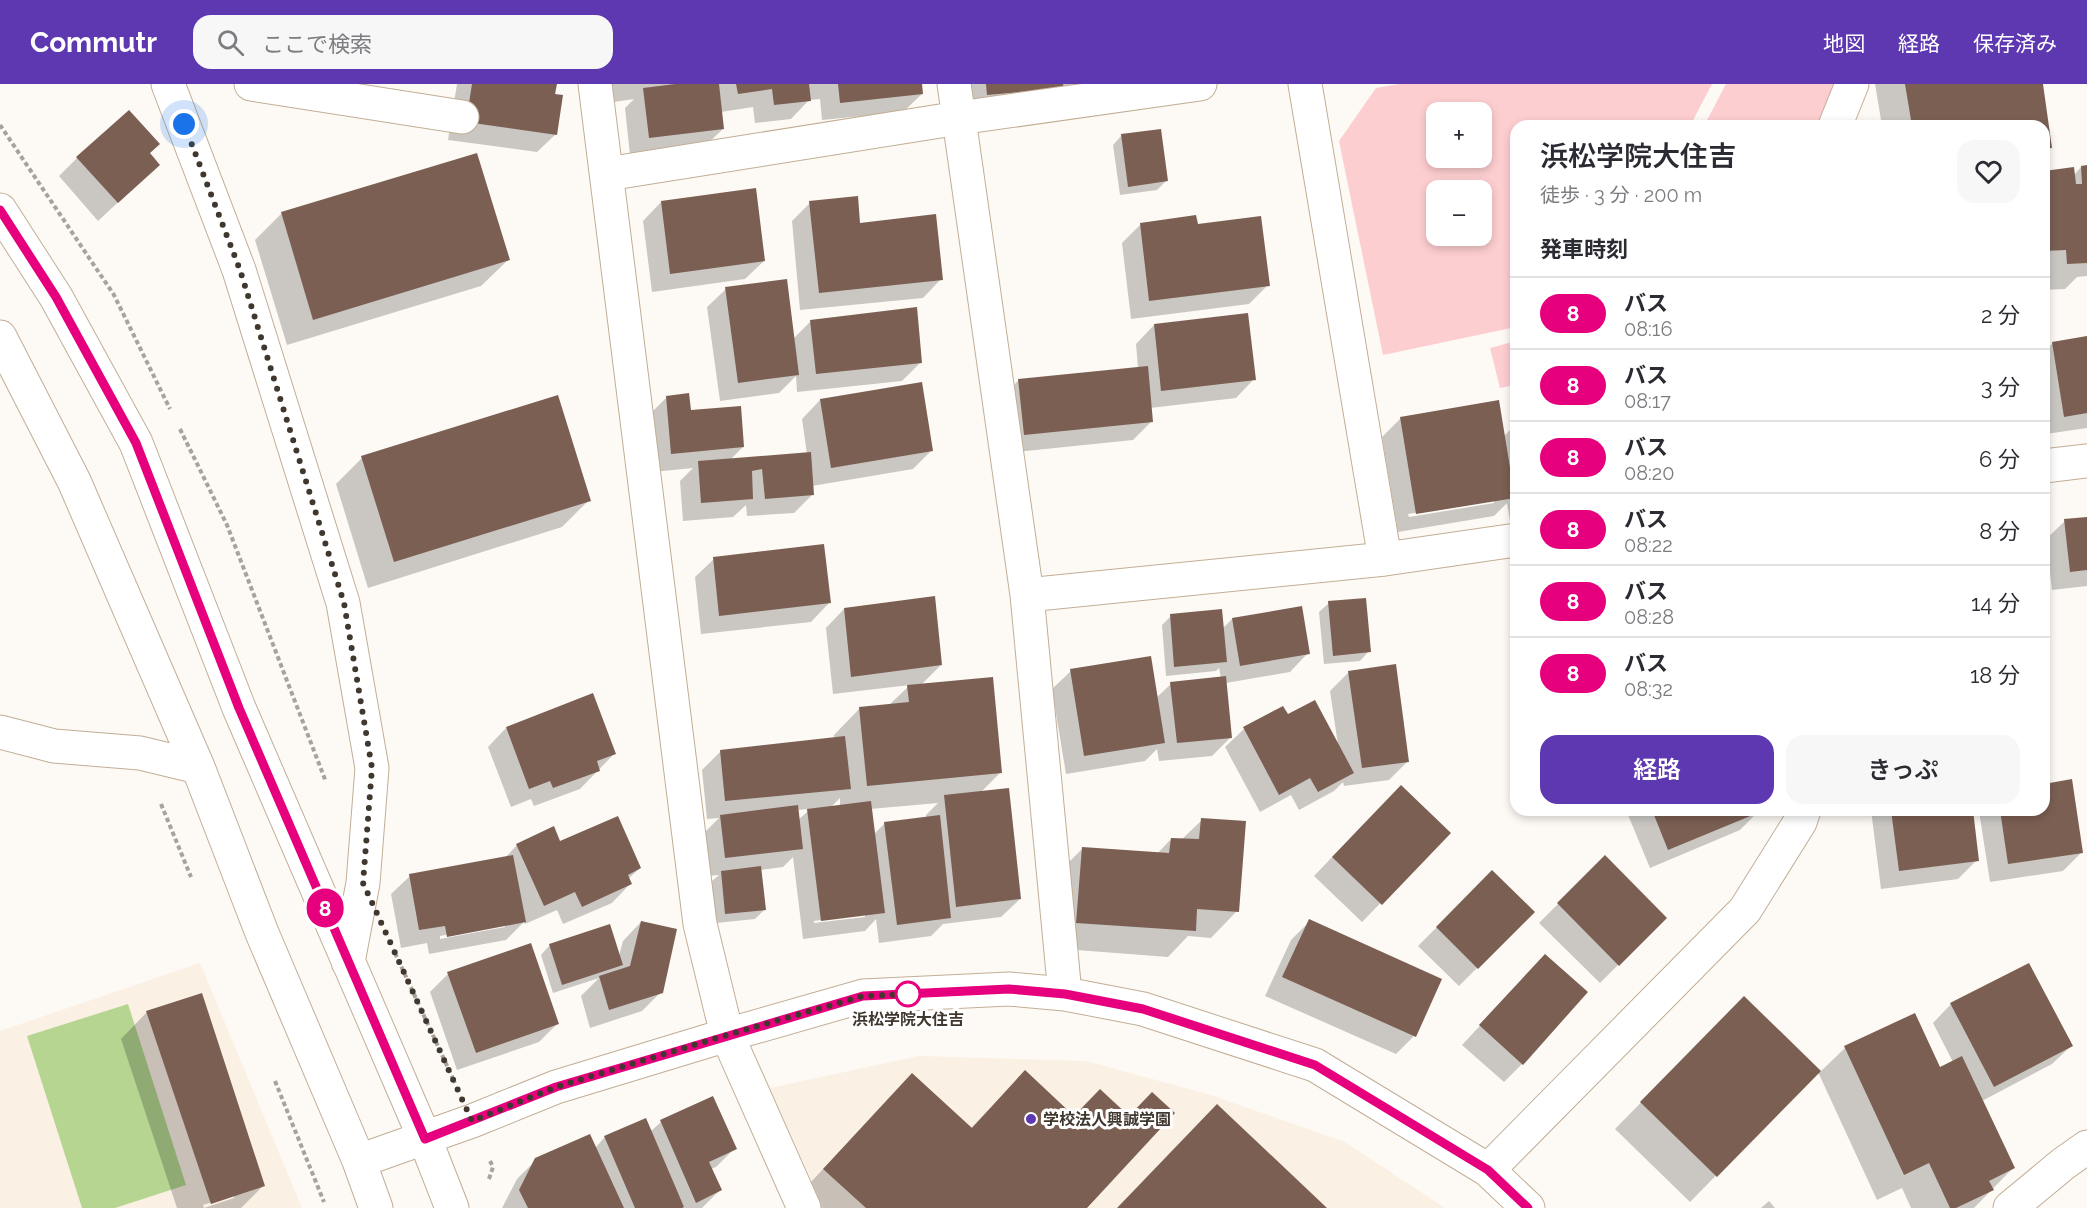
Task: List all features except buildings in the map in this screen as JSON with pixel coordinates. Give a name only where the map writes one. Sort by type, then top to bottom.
[{"type":"street","points":[[168,84],[240,270],[344,603],[372,768],[363,883],[348,962]]},
{"type":"street","points":[[251,84],[462,117]]},
{"type":"street","points":[[595,84],[700,924],[727,1035],[804,1208]]},
{"type":"street","points":[[954,84],[1027,596],[1065,994]]},
{"type":"street","points":[[607,174],[959,118],[1200,84]]},
{"type":"street","points":[[1305,84],[1385,559]]},
{"type":"street","points":[[1837,120],[1852,84]]},
{"type":"street","points":[[0,210],[56,297],[136,443],[239,708],[425,1139],[452,1208]]},
{"type":"street","points":[[2,343],[74,481],[198,767],[262,933],[359,1161],[376,1208]]},
{"type":"street","points":[[2050,465],[2087,460]]},
{"type":"street","points":[[1027,596],[1385,559],[1510,541]]},
{"type":"street","points":[[0,732],[54,746],[140,753],[198,767]]},
{"type":"street","points":[[1488,1170],[1745,910],[1802,816]]},
{"type":"street","points":[[359,1161],[425,1139],[556,1087],[863,996],[1009,989],[1065,994],[1143,1009],[1315,1065],[1488,1170],[1528,1208]]},
{"type":"street","points":[[2010,1208],[2087,1147]]},
{"type":"path","points":[[393,948],[472,1121]]},
{"type":"shaded area","points":[[1399,84],[1712,84],[1693,120],[1510,120],[1510,328],[1383,355],[1339,141],[1376,88]]},
{"type":"shaded area","points":[[1726,84],[1833,84],[1822,120],[1707,120]]},
{"type":"shaded area","points":[[1510,343],[1510,386],[1500,388],[1490,348]]},
{"type":"shaded area","points":[[200,963],[302,1208],[0,1208],[0,1031]]},
{"type":"shaded area","points":[[128,1004],[186,1185],[115,1208],[82,1208],[27,1036]]},
{"type":"shaded area","name":"学校法人興誠学園","points":[[919,1056],[1086,1061],[1211,1095],[1345,1142],[1445,1208],[824,1208],[770,1088]]},
{"type":"bus line","name":"8","points":[[0,210],[56,297],[136,443],[239,708],[425,1139],[556,1087],[863,996],[1009,989],[1065,994],[1143,1009],[1315,1065],[1488,1170],[1528,1208]]},
{"type":"place","name":"浜松学院大住吉","points":[[908,994]]},
{"type":"place","name":"学校法人興誠学園","points":[[1031,1119]]},
{"type":"route","points":[[184,124],[240,270],[344,603],[372,768],[363,883],[472,1121],[556,1087],[727,1035],[863,996],[908,994]]}]
